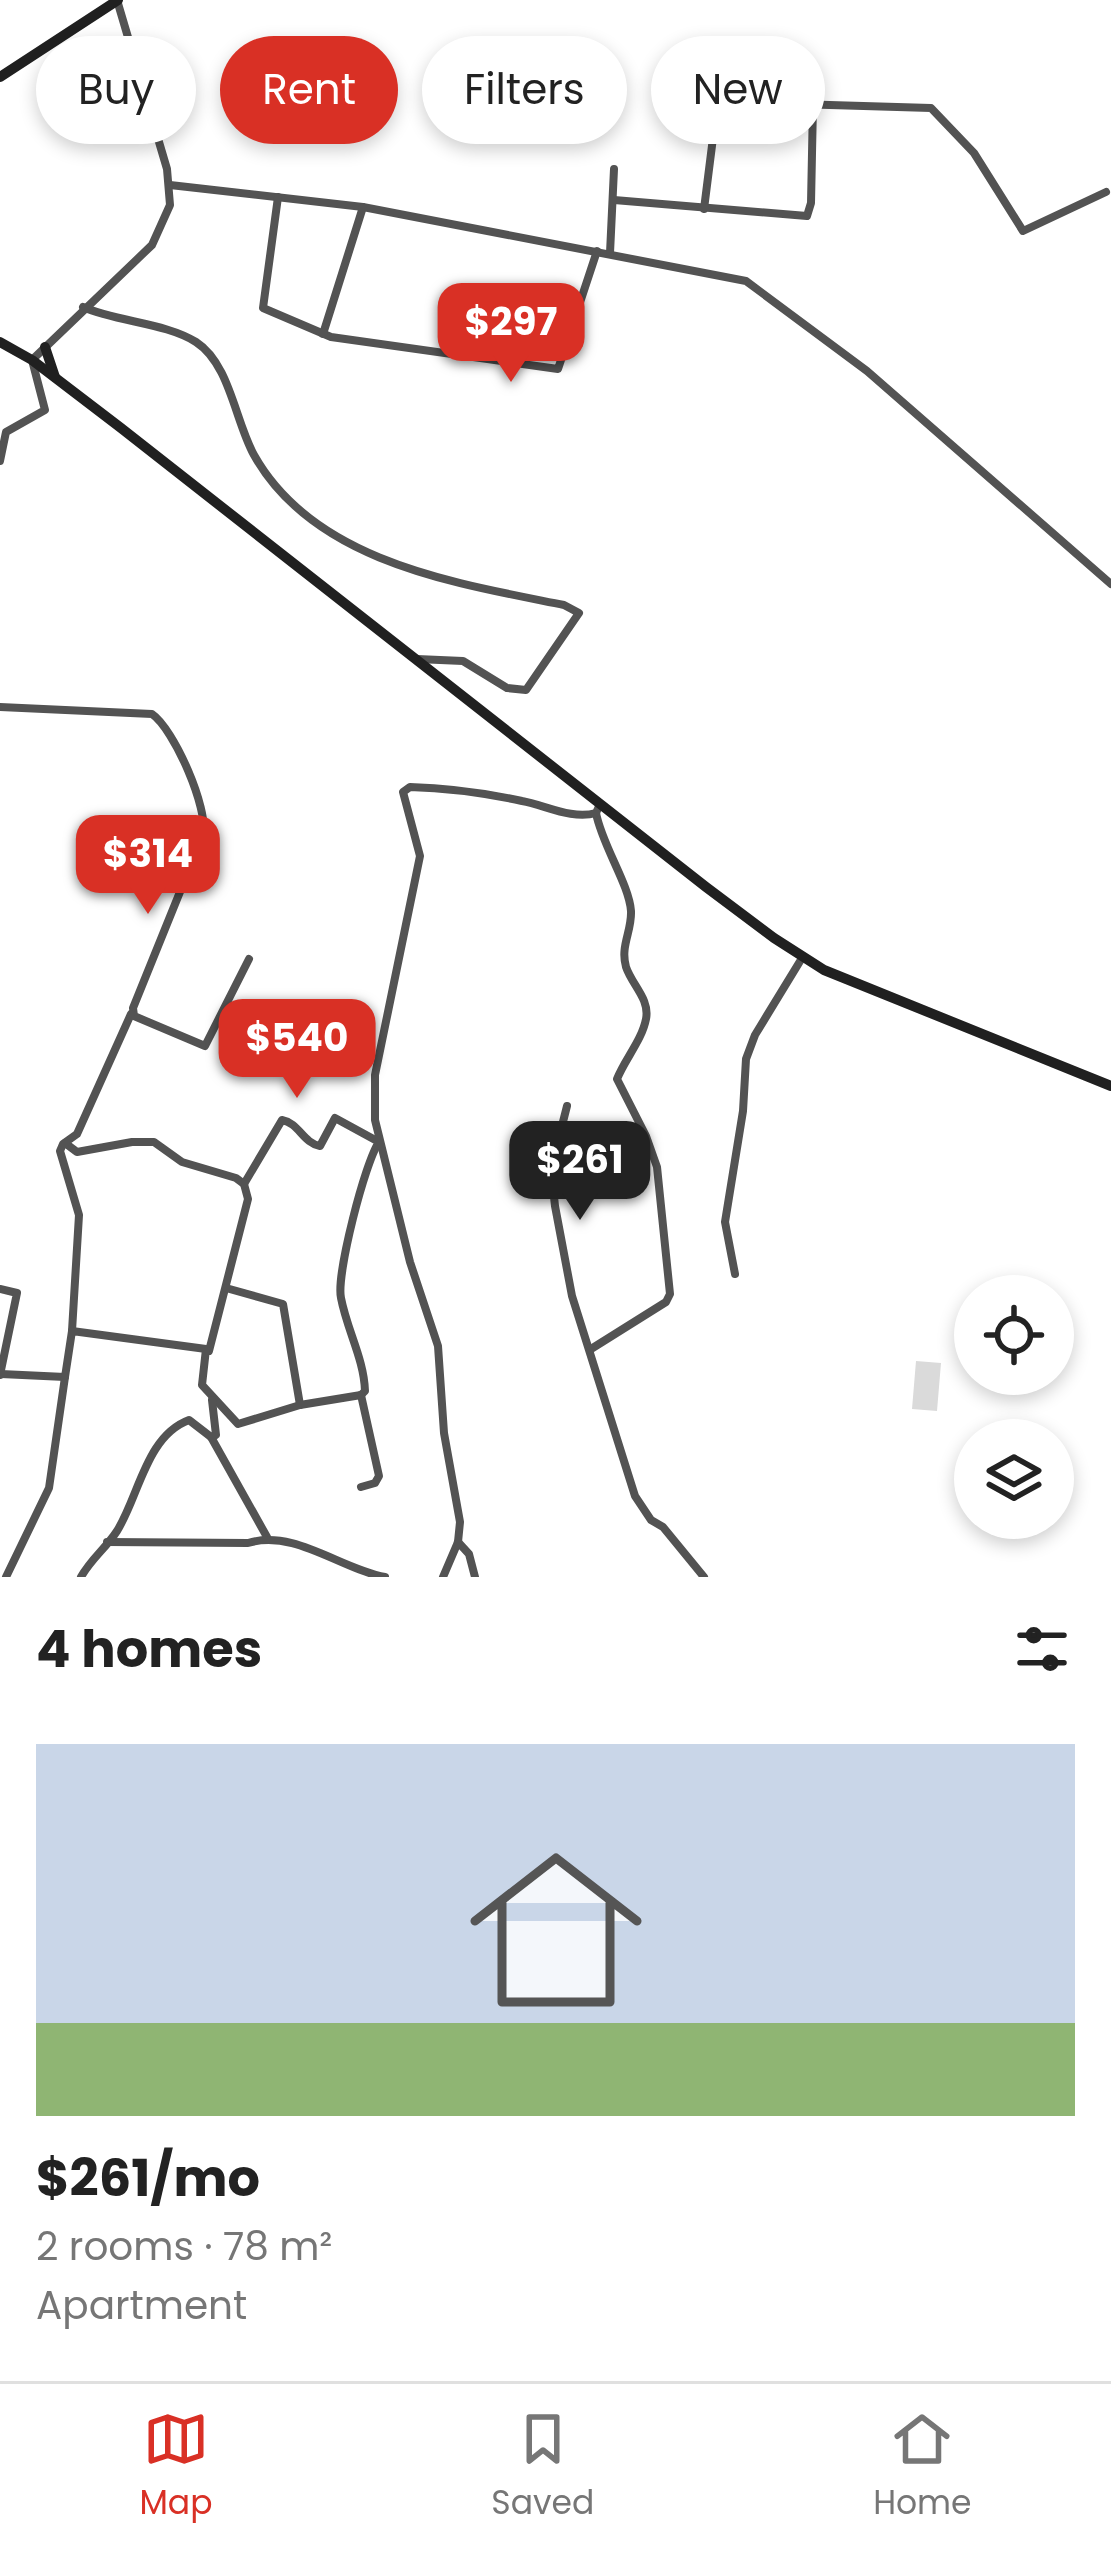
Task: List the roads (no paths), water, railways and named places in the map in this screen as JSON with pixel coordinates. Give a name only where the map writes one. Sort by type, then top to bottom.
[{"type":"main road","points":[[0,77],[117,0]]},
{"type":"main road","points":[[0,342],[32,360],[416,659],[598,808],[802,958],[849,982],[1111,1086]]},
{"type":"main road","points":[[45,347],[57,380]]},
{"type":"street","points":[[0,461],[6,432],[45,410],[32,360],[152,245],[166,220],[170,185],[117,0]]},
{"type":"street","points":[[825,104],[932,108],[974,153],[1023,231],[1106,193]]},
{"type":"street","points":[[704,209],[713,144]]},
{"type":"street","points":[[614,200],[807,216],[812,203],[813,144]]},
{"type":"street","points":[[610,253],[614,169]]},
{"type":"street","points":[[170,185],[363,207],[757,286],[867,371],[1111,584]]},
{"type":"street","points":[[278,197],[263,308],[323,334],[558,368],[598,251]]},
{"type":"street","points":[[323,334],[363,207]]},
{"type":"street","points":[[83,308],[182,335],[206,350],[266,473],[302,511],[331,532],[400,566],[564,605],[579,614],[526,690],[514,691],[452,658],[416,659]]},
{"type":"street","points":[[0,706],[152,714],[166,729],[203,809],[203,835],[132,1012],[77,1134],[65,1143],[60,1156],[79,1215],[71,1331],[49,1488],[6,1577]]},
{"type":"street","points":[[443,1577],[458,1542],[460,1522],[444,1433],[436,1337],[410,1262],[379,1142],[375,1075],[420,856],[404,803],[406,788],[487,794],[582,816],[598,808],[604,845],[630,905],[625,961],[647,1009],[644,1026],[617,1079],[657,1167],[670,1294],[591,1349]]},
{"type":"street","points":[[735,1274],[725,1222],[743,1111],[746,1059],[755,1035],[802,958]]},
{"type":"street","points":[[132,1012],[205,1046],[249,959]]},
{"type":"street","points":[[567,1106],[551,1176],[572,1296],[635,1496],[704,1577]]},
{"type":"street","points":[[244,1184],[282,1120],[320,1146],[335,1118],[379,1142]]},
{"type":"street","points":[[65,1143],[77,1152],[154,1142],[182,1162],[244,1184],[248,1199],[202,1385],[238,1424],[365,1391],[340,1285],[364,1175],[379,1142]]},
{"type":"street","points":[[226,1288],[283,1304],[300,1405]]},
{"type":"street","points":[[0,1289],[16,1293],[0,1375],[65,1377]]},
{"type":"street","points":[[71,1331],[195,1344],[208,1352]]},
{"type":"street","points":[[361,1395],[380,1476],[361,1487]]},
{"type":"street","points":[[211,1437],[215,1438],[217,1430],[212,1400]]},
{"type":"street","points":[[81,1577],[107,1542],[171,1429],[189,1420],[211,1437],[267,1538]]},
{"type":"street","points":[[107,1542],[248,1543],[267,1538],[316,1551],[358,1572],[385,1577]]},
{"type":"street","points":[[458,1542],[469,1554],[475,1577]]}]
